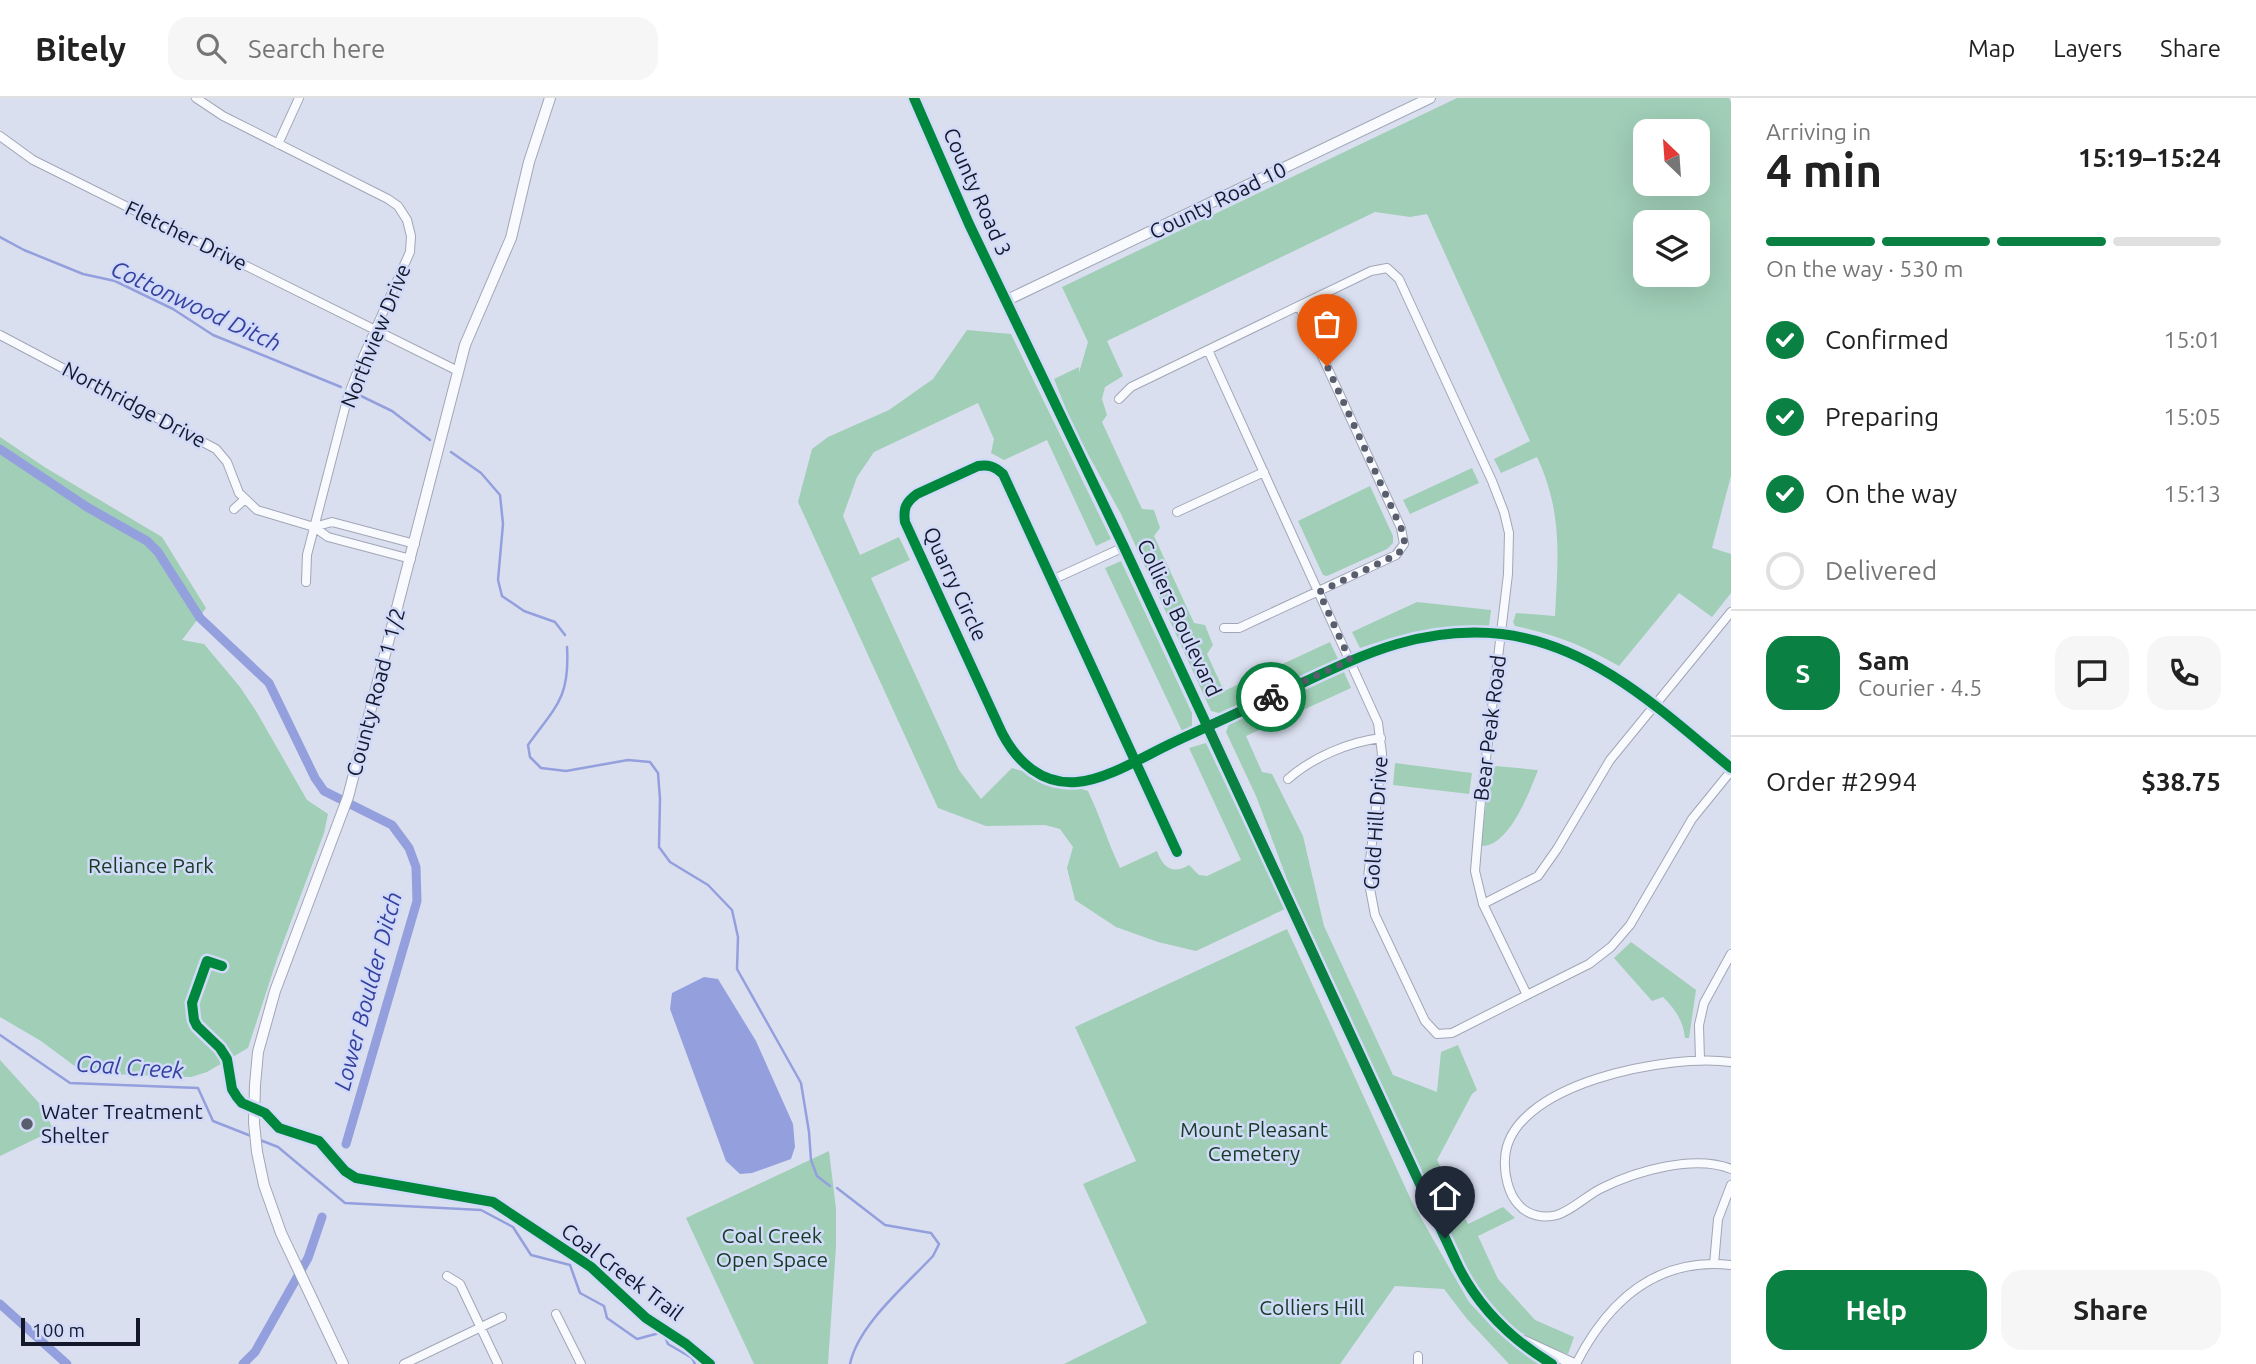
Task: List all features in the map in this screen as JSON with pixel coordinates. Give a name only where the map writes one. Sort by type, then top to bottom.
[{"type":"street","name":"Northview Drive","points":[[196,98],[215,112],[388,199],[398,206],[407,220],[411,236],[410,252],[348,396],[307,555],[306,582]]},
{"type":"street","points":[[278,144],[299,98]]},
{"type":"street","name":"County Road 1 1/2","points":[[343,1364],[273,1213],[257,1152],[254,1097],[258,1052],[269,1009],[348,797],[465,345],[511,238],[529,164],[550,98]]},
{"type":"street","name":"County Road 3","points":[[914,98],[1005,301]]},
{"type":"street","name":"County Road 10","points":[[1005,301],[1117,250],[1430,98]]},
{"type":"street","name":"Fletcher Drive","points":[[0,136],[33,160],[458,371]]},
{"type":"street","name":"Bear Peak Road","points":[[1299,306],[1371,271],[1387,268],[1399,279],[1504,512],[1509,533],[1508,574],[1475,871],[1483,904],[1527,995]]},
{"type":"street","name":"Colliers Boulevard","points":[[1005,301],[1124,547],[1459,1268],[1474,1296],[1501,1326],[1521,1344],[1552,1364]]},
{"type":"street","points":[[1119,399],[1131,387],[1299,306],[1405,537],[1403,548],[1396,555],[1239,628],[1224,628]]},
{"type":"street","name":"Northridge Drive","points":[[0,335],[216,449],[227,462],[244,500]]},
{"type":"street","name":"Gold Hill Drive","points":[[1208,350],[1378,723],[1381,738],[1380,785],[1368,878],[1370,897],[1375,915],[1425,1021],[1437,1034],[1452,1033],[1589,964],[1611,947],[1630,925],[1692,819],[1731,770]]},
{"type":"street","name":"Quarry Circle","points":[[1134,761],[1003,474],[988,465],[978,466],[909,500],[904,510],[905,522],[1002,733],[1015,756],[1036,773],[1050,778],[1077,782],[1101,776],[1134,761],[1350,660],[1401,641],[1452,634],[1500,634],[1538,642],[1586,660],[1655,705],[1731,770]]},
{"type":"street","points":[[1177,512],[1264,472]]},
{"type":"street","points":[[234,509],[244,500],[261,511],[314,527],[328,537],[411,559]]},
{"type":"street","points":[[314,527],[332,522],[415,544]]},
{"type":"street","points":[[1052,580],[1124,547]]},
{"type":"street","points":[[1483,904],[1538,876],[1610,760],[1731,612]]},
{"type":"street","points":[[1289,779],[1302,767],[1351,744],[1381,738]]},
{"type":"street","points":[[1134,761],[1177,852]]},
{"type":"street","points":[[1700,1060],[1699,1025],[1704,1003],[1731,954]]},
{"type":"street","points":[[1731,1062],[1700,1060],[1641,1067],[1611,1074],[1560,1094],[1538,1105],[1518,1122],[1505,1155],[1506,1178],[1518,1204],[1531,1214],[1546,1217],[1559,1214],[1603,1187],[1648,1171],[1702,1163],[1731,1168]]},
{"type":"street","points":[[1714,1264],[1718,1219],[1731,1185]]},
{"type":"street","points":[[1575,1364],[1591,1335],[1610,1310],[1633,1290],[1656,1277],[1685,1266],[1731,1265]]},
{"type":"street","points":[[447,1276],[460,1284],[498,1364]]},
{"type":"street","points":[[556,1314],[581,1364]]},
{"type":"street","points":[[404,1364],[502,1317]]},
{"type":"street","name":"Colliers Boulevard","points":[[1501,1326],[1524,1341],[1575,1364]]},
{"type":"green space","points":[[1457,98],[1729,98],[1731,476],[1712,548],[1731,554],[1731,593],[1712,617],[1679,593],[1619,666],[1569,642],[1515,626],[1513,622],[1516,613],[1555,616],[1557,535],[1545,477],[1537,457],[1501,473],[1494,459],[1530,441],[1427,214],[1410,217],[1375,212],[1107,341],[1123,376],[1105,387],[1102,399],[1107,415],[1102,422],[1142,509],[1154,510],[1160,528],[1154,536],[1194,623],[1205,625],[1213,645],[1207,654],[1224,691],[1330,642],[1338,659],[1219,713],[1211,711],[1121,514],[1073,427],[1054,379],[1079,367],[1079,373],[1088,342],[1062,287]]},
{"type":"green space","points":[[967,330],[1011,334],[1111,539],[1096,546],[1047,440],[1004,460],[991,453],[994,439],[978,403],[874,452],[857,477],[843,516],[860,555],[899,537],[910,560],[871,578],[959,770],[981,799],[1012,768],[1088,791],[1120,868],[1157,851],[1162,862],[1169,868],[1178,869],[1189,865],[1199,875],[1207,876],[1241,860],[1189,748],[1206,743],[1285,909],[1196,951],[1158,942],[1116,927],[1075,900],[1067,868],[1073,847],[1060,829],[1045,825],[986,826],[938,808],[798,502],[812,449],[828,437],[889,410],[933,379]]},
{"type":"green space","name":"Reliance Park","points":[[0,437],[46,468],[162,537],[206,608],[182,640],[204,644],[256,711],[307,800],[328,814],[324,833],[277,959],[248,1048],[207,1072],[191,1077],[84,1073],[41,1041],[0,1017]]},
{"type":"green space","points":[[1472,468],[1479,483],[1410,514],[1403,500]]},
{"type":"green space","points":[[1370,486],[1393,536],[1393,543],[1387,549],[1327,576],[1323,575],[1298,521]]},
{"type":"green space","points":[[1121,561],[1192,713],[1192,726],[1182,731],[1105,568]]},
{"type":"green space","points":[[1417,602],[1491,610],[1489,626],[1423,631],[1360,648],[1352,632]]},
{"type":"green space","points":[[1344,672],[1351,688],[1246,736],[1262,772],[1272,774],[1303,836],[1324,926],[1393,1075],[1437,1092],[1441,1052],[1458,1045],[1477,1090],[1472,1094],[1437,1160],[1468,1224],[1503,1207],[1515,1218],[1478,1236],[1498,1279],[1535,1320],[1574,1337],[1568,1354],[1536,1341],[1512,1326],[1492,1307],[1471,1279],[1288,882],[1256,796],[1226,732],[1229,724]]},
{"type":"green space","points":[[1395,763],[1472,773],[1469,794],[1393,785]]},
{"type":"green space","points":[[1496,766],[1538,770],[1517,817],[1509,828],[1491,844],[1481,846],[1490,772]]},
{"type":"green space","name":"Mount Pleasant Cemetery","points":[[1287,929],[1412,1202],[1469,1302],[1495,1330],[1543,1364],[1509,1364],[1467,1319],[1444,1289],[1395,1286],[1340,1364],[1064,1364],[1147,1323],[1083,1184],[1136,1161],[1075,1027]]},
{"type":"green space","points":[[1631,942],[1696,990],[1689,1038],[1685,1038],[1680,1020],[1667,1001],[1663,997],[1652,1001],[1614,958]]},
{"type":"green space","points":[[0,1060],[40,1104],[54,1130],[0,1156]]},
{"type":"green space","name":"Coal Creek Open Space","points":[[829,1151],[836,1209],[836,1246],[828,1364],[754,1364],[686,1218]]},
{"type":"water","points":[[704,977],[718,979],[756,1041],[793,1124],[795,1147],[791,1159],[752,1173],[740,1174],[726,1161],[670,1009],[672,993]]},
{"type":"waterway","name":"Cottonwood Ditch","points":[[0,237],[24,250],[83,274],[115,281],[173,309],[213,335],[341,387]]},
{"type":"waterway","name":"Cottonwood Ditch","points":[[361,396],[392,411],[430,440]]},
{"type":"waterway","name":"Lower Boulder Ditch","points":[[0,449],[87,507],[147,541],[158,552],[200,618],[269,683],[315,778],[324,791],[392,825],[409,848],[416,867],[417,901],[346,1144]]},
{"type":"waterway","name":"Cottonwood Ditch","points":[[451,452],[481,473],[500,495],[503,524],[498,580],[502,596],[524,611],[555,622],[565,635]]},
{"type":"waterway","name":"Cottonwood Ditch","points":[[567,647],[563,690],[553,710],[528,745],[530,757],[541,768],[566,771],[628,760],[650,762],[658,773],[659,847],[670,862],[708,885],[732,910],[738,937],[737,969],[801,1083],[811,1160],[817,1176],[830,1186]]},
{"type":"waterway","name":"Coal Creek","points":[[0,1035],[70,1083],[198,1088],[213,1121],[251,1136]]},
{"type":"waterway","name":"Coal Creek","points":[[260,1140],[278,1147],[345,1203],[481,1210],[513,1227],[531,1255],[570,1265],[580,1293],[604,1306],[607,1318],[637,1339],[663,1332],[668,1344],[692,1358],[695,1364]]},
{"type":"waterway","name":"Cottonwood Ditch","points":[[837,1188],[885,1225],[931,1233],[939,1244],[933,1256],[873,1320],[855,1349],[850,1364]]},
{"type":"waterway","name":"Lower Boulder Ditch","points":[[243,1364],[255,1352],[308,1258],[322,1217]]},
{"type":"waterway","name":"Lower Boulder Ditch","points":[[0,1304],[67,1364]]},
{"type":"cycle path","points":[[914,98],[969,224],[1124,547],[1459,1268],[1477,1297],[1498,1322],[1524,1345],[1552,1364]]},
{"type":"cycle path","points":[[1177,852],[1003,474],[992,467],[978,466],[917,494],[906,506],[905,522],[1002,733],[1023,762],[1032,770],[1053,780],[1077,782],[1112,773],[1124,767],[1136,761],[1170,744],[1338,666],[1389,646],[1443,634],[1472,632],[1502,634],[1535,641],[1597,666],[1653,704],[1731,768]]},
{"type":"cycle path","name":"Coal Creek Trail","points":[[222,966],[207,961],[192,1003],[194,1020],[227,1059],[232,1089],[242,1103],[265,1113],[279,1128],[319,1141],[345,1171],[356,1178],[493,1202],[591,1267],[646,1318],[686,1344],[710,1364]]},
{"type":"way so far","points":[[1271,697],[1350,660],[1319,592],[1396,555],[1403,548],[1405,541],[1404,533],[1327,366]]},
{"type":"place","name":"Water Treatment Shelter","points":[[27,1124]]},
{"type":"route","points":[[1271,697],[1208,726],[1445,1238]]},
{"type":"park label","name":"Colliers Hill","points":[[1312,1308]]}]
